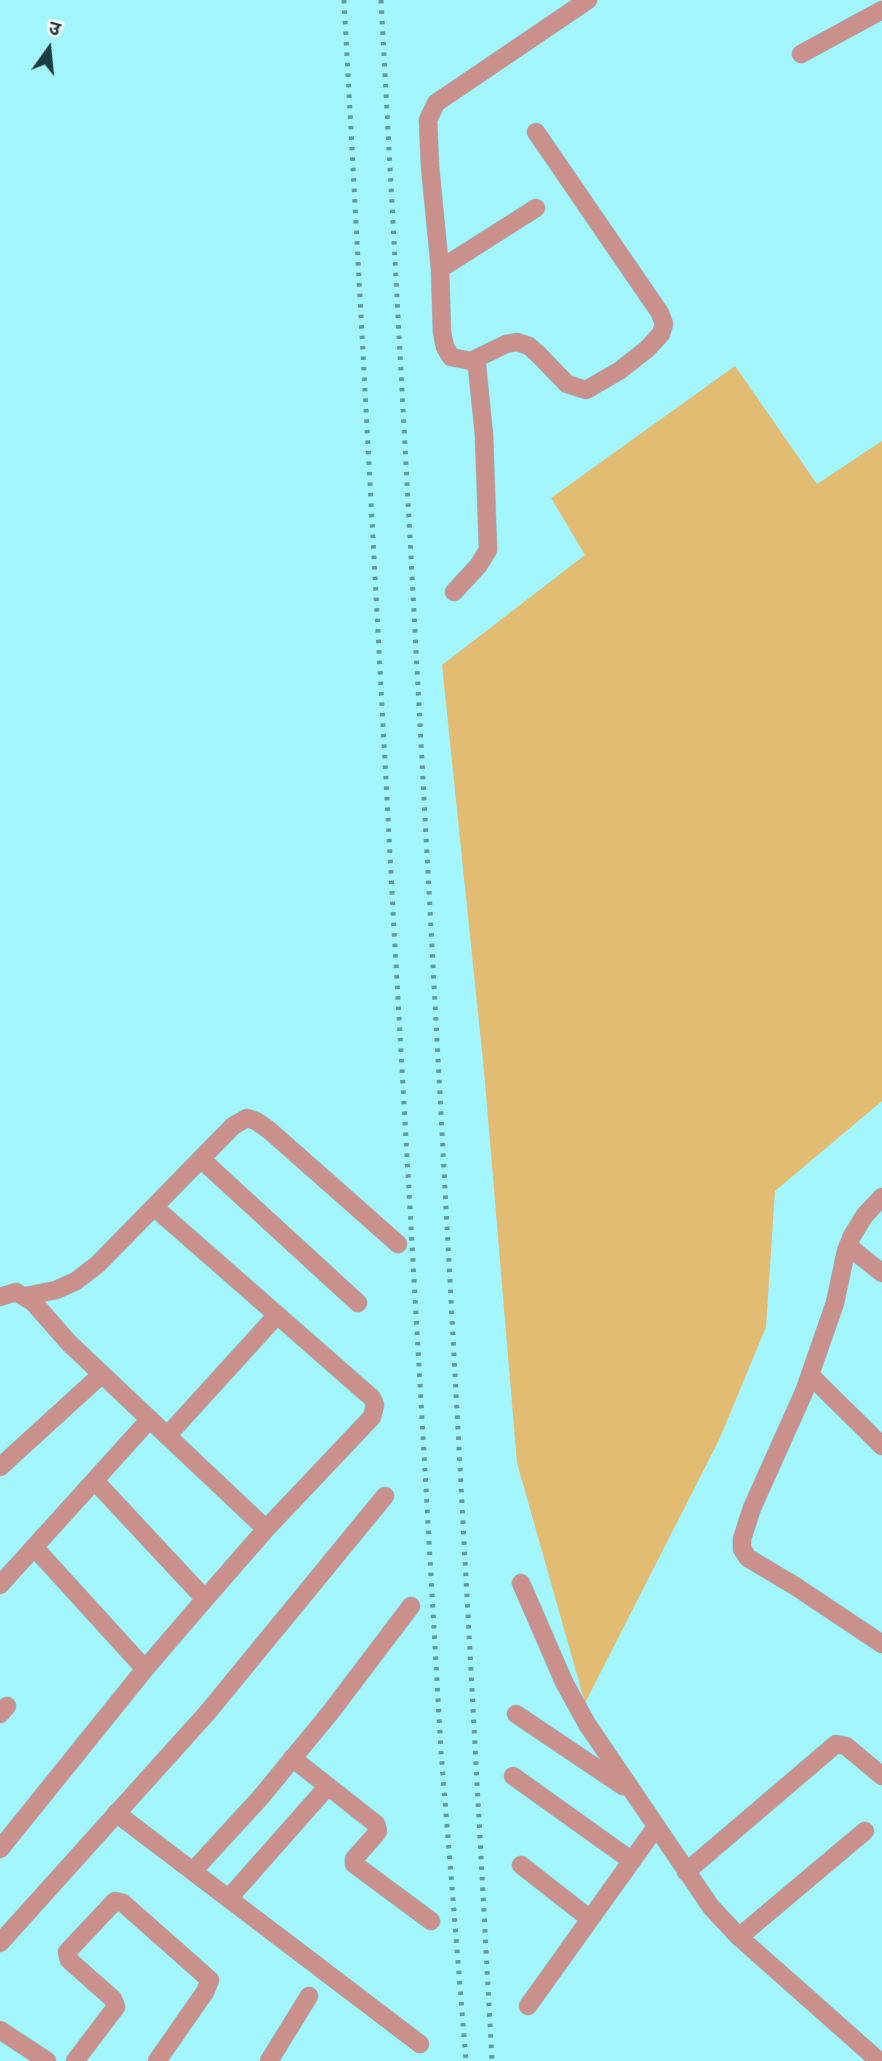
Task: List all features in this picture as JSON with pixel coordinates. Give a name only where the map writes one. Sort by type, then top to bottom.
[{"type":"street","points":[[453,592],[485,557],[489,541],[477,366],[471,361],[451,357],[445,347],[442,332],[440,269],[427,129],[431,111],[436,103],[588,0]]},
{"type":"street","points":[[801,54],[882,10]]},
{"type":"street","points":[[471,361],[506,344],[517,342],[529,346],[566,384],[586,390],[619,371],[648,349],[661,334],[664,324],[660,313],[536,132]]},
{"type":"street","points":[[440,269],[536,208]]},
{"type":"street","points":[[26,1296],[56,1290],[76,1281],[98,1264],[201,1158],[239,1121],[247,1118],[256,1121],[398,1244]]},
{"type":"street","points":[[201,1158],[358,1303]]},
{"type":"street","points":[[882,1198],[865,1215],[848,1246],[835,1303],[810,1375],[752,1508],[742,1539],[748,1558],[882,1644]]},
{"type":"street","points":[[0,1849],[205,1599],[266,1529],[372,1417],[375,1405],[372,1398],[154,1207]]},
{"type":"street","points":[[848,1246],[882,1273]]},
{"type":"street","points":[[0,1297],[16,1292],[26,1296],[102,1374],[266,1529]]},
{"type":"street","points":[[167,1436],[277,1315]]},
{"type":"street","points":[[0,1467],[102,1374]]},
{"type":"street","points":[[810,1375],[882,1446]]},
{"type":"street","points":[[0,1585],[150,1419]]},
{"type":"street","points":[[95,1480],[205,1599]]},
{"type":"street","points":[[0,1943],[207,1713],[385,1496]]},
{"type":"street","points":[[34,1547],[145,1669]]},
{"type":"street","points":[[521,1583],[564,1682],[587,1724],[711,1907],[866,2057]]},
{"type":"street","points":[[193,1871],[292,1758],[411,1606]]},
{"type":"street","points":[[516,1714],[632,1792]]},
{"type":"street","points":[[686,1872],[831,1746],[840,1743],[846,1746],[882,1776]]},
{"type":"street","points":[[292,1758],[378,1826],[376,1834],[354,1859],[354,1864],[431,1921]]},
{"type":"street","points":[[513,1776],[632,1861]]},
{"type":"street","points":[[229,1898],[328,1786]]},
{"type":"street","points":[[116,1813],[421,2044]]},
{"type":"street","points":[[528,2006],[656,1827]]},
{"type":"street","points":[[739,1937],[865,1831]]},
{"type":"street","points":[[521,1865],[590,1919]]},
{"type":"street","points":[[75,2061],[116,2007],[113,1999],[69,1960],[67,1952],[115,1901],[123,1903],[210,1980],[205,1992],[157,2061]]},
{"type":"street","points":[[269,2061],[309,1996]]},
{"type":"street","points":[[0,2030],[47,2061]]},
{"type":"shaded area","points":[[735,366],[817,484],[882,441],[882,1101],[775,1191],[766,1327],[719,1440],[585,1703],[517,1463],[484,1071],[442,665],[585,555],[551,498]]},
{"type":"railway","points":[[344,0],[441,1751],[466,2061]]},
{"type":"railway","points":[[381,0],[492,2061]]}]
